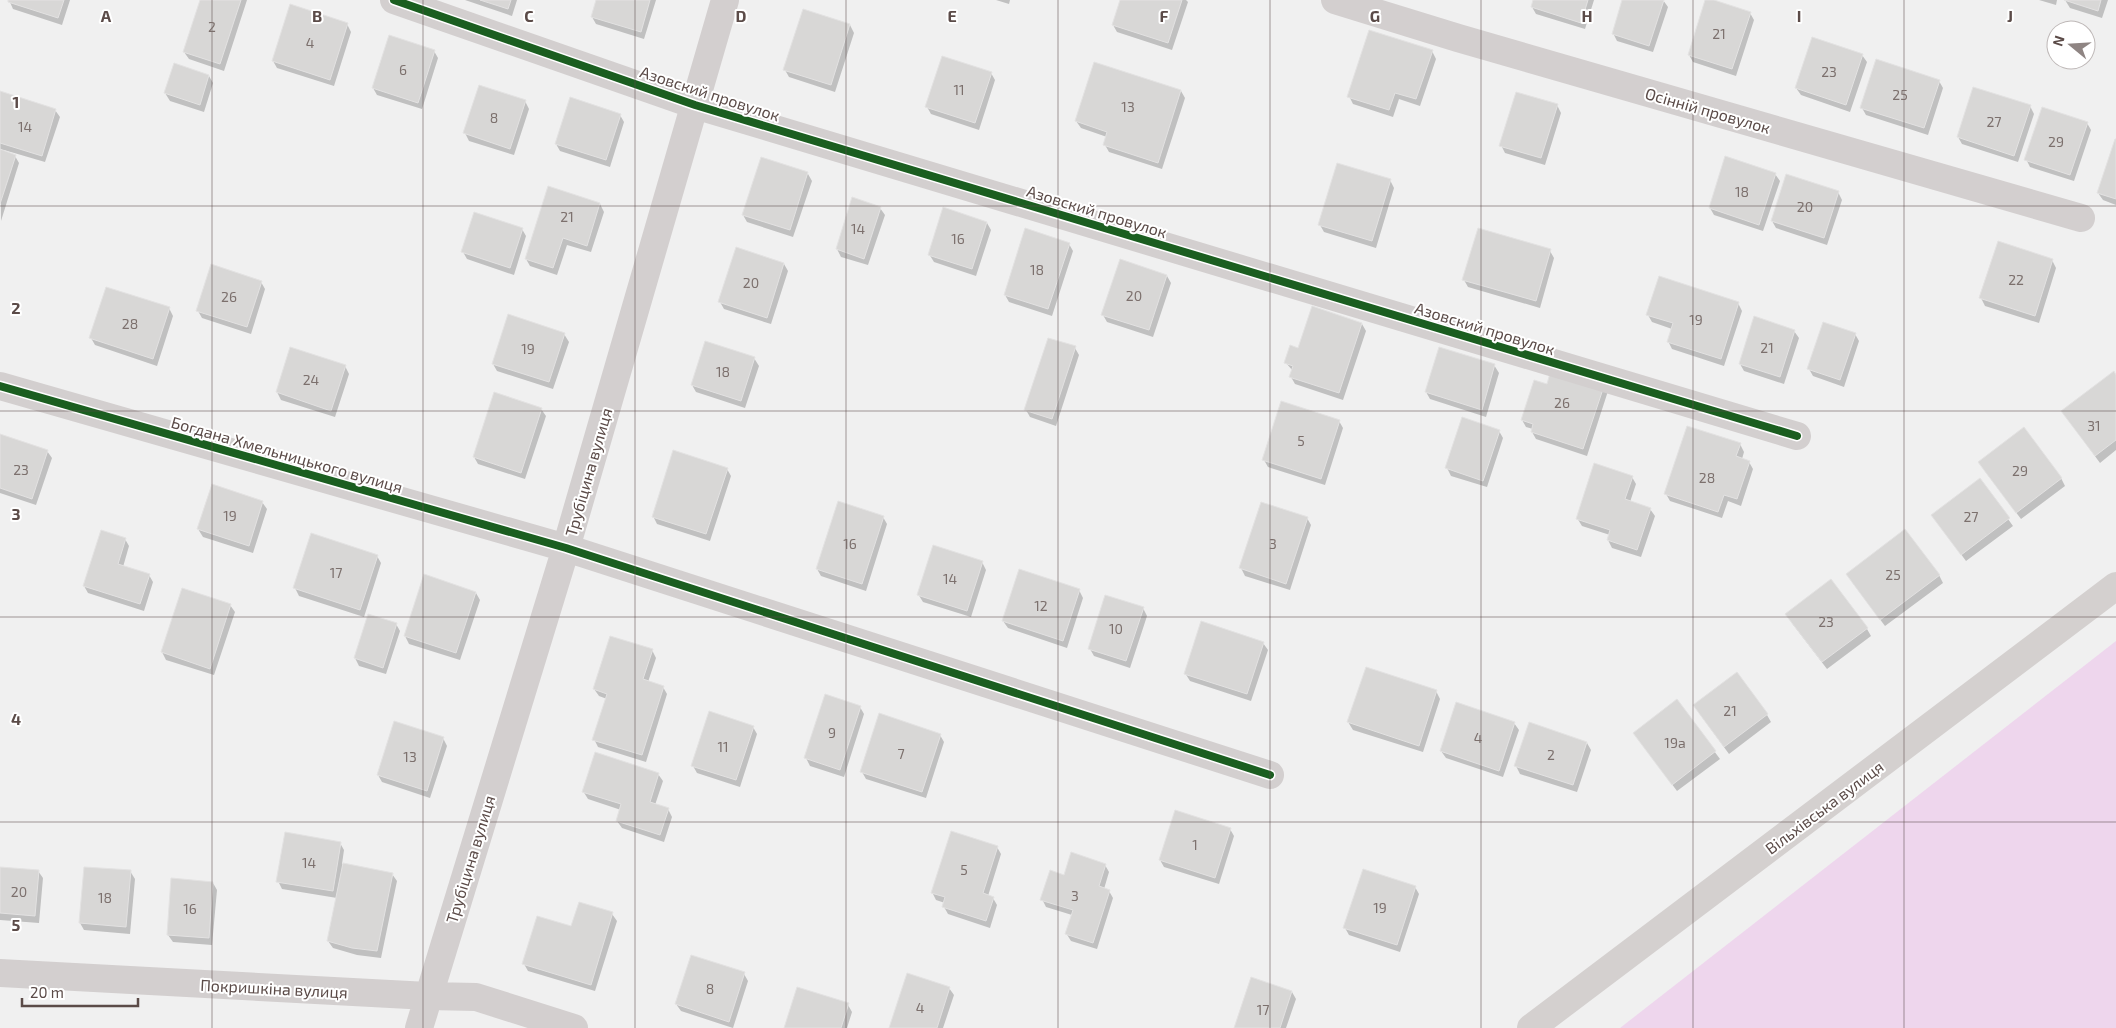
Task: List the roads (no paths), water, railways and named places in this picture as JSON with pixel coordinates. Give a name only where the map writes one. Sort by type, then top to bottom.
[{"type":"street","name":"Азовский провулок","points":[[394,0],[695,105],[1796,436]]},
{"type":"street","name":"Трубіцина вулиця","points":[[419,1028],[566,548],[725,0]]},
{"type":"street","name":"Осінній провулок","points":[[1335,0],[2081,218]]},
{"type":"street","name":"Богдана Хмельницького вулиця","points":[[0,386],[566,548],[1270,775]]},
{"type":"street","name":"Вільхівська вулиця","points":[[1532,1028],[2116,586]]},
{"type":"street","name":"Покришкіна вулиця","points":[[0,973],[476,997],[574,1028]]}]
